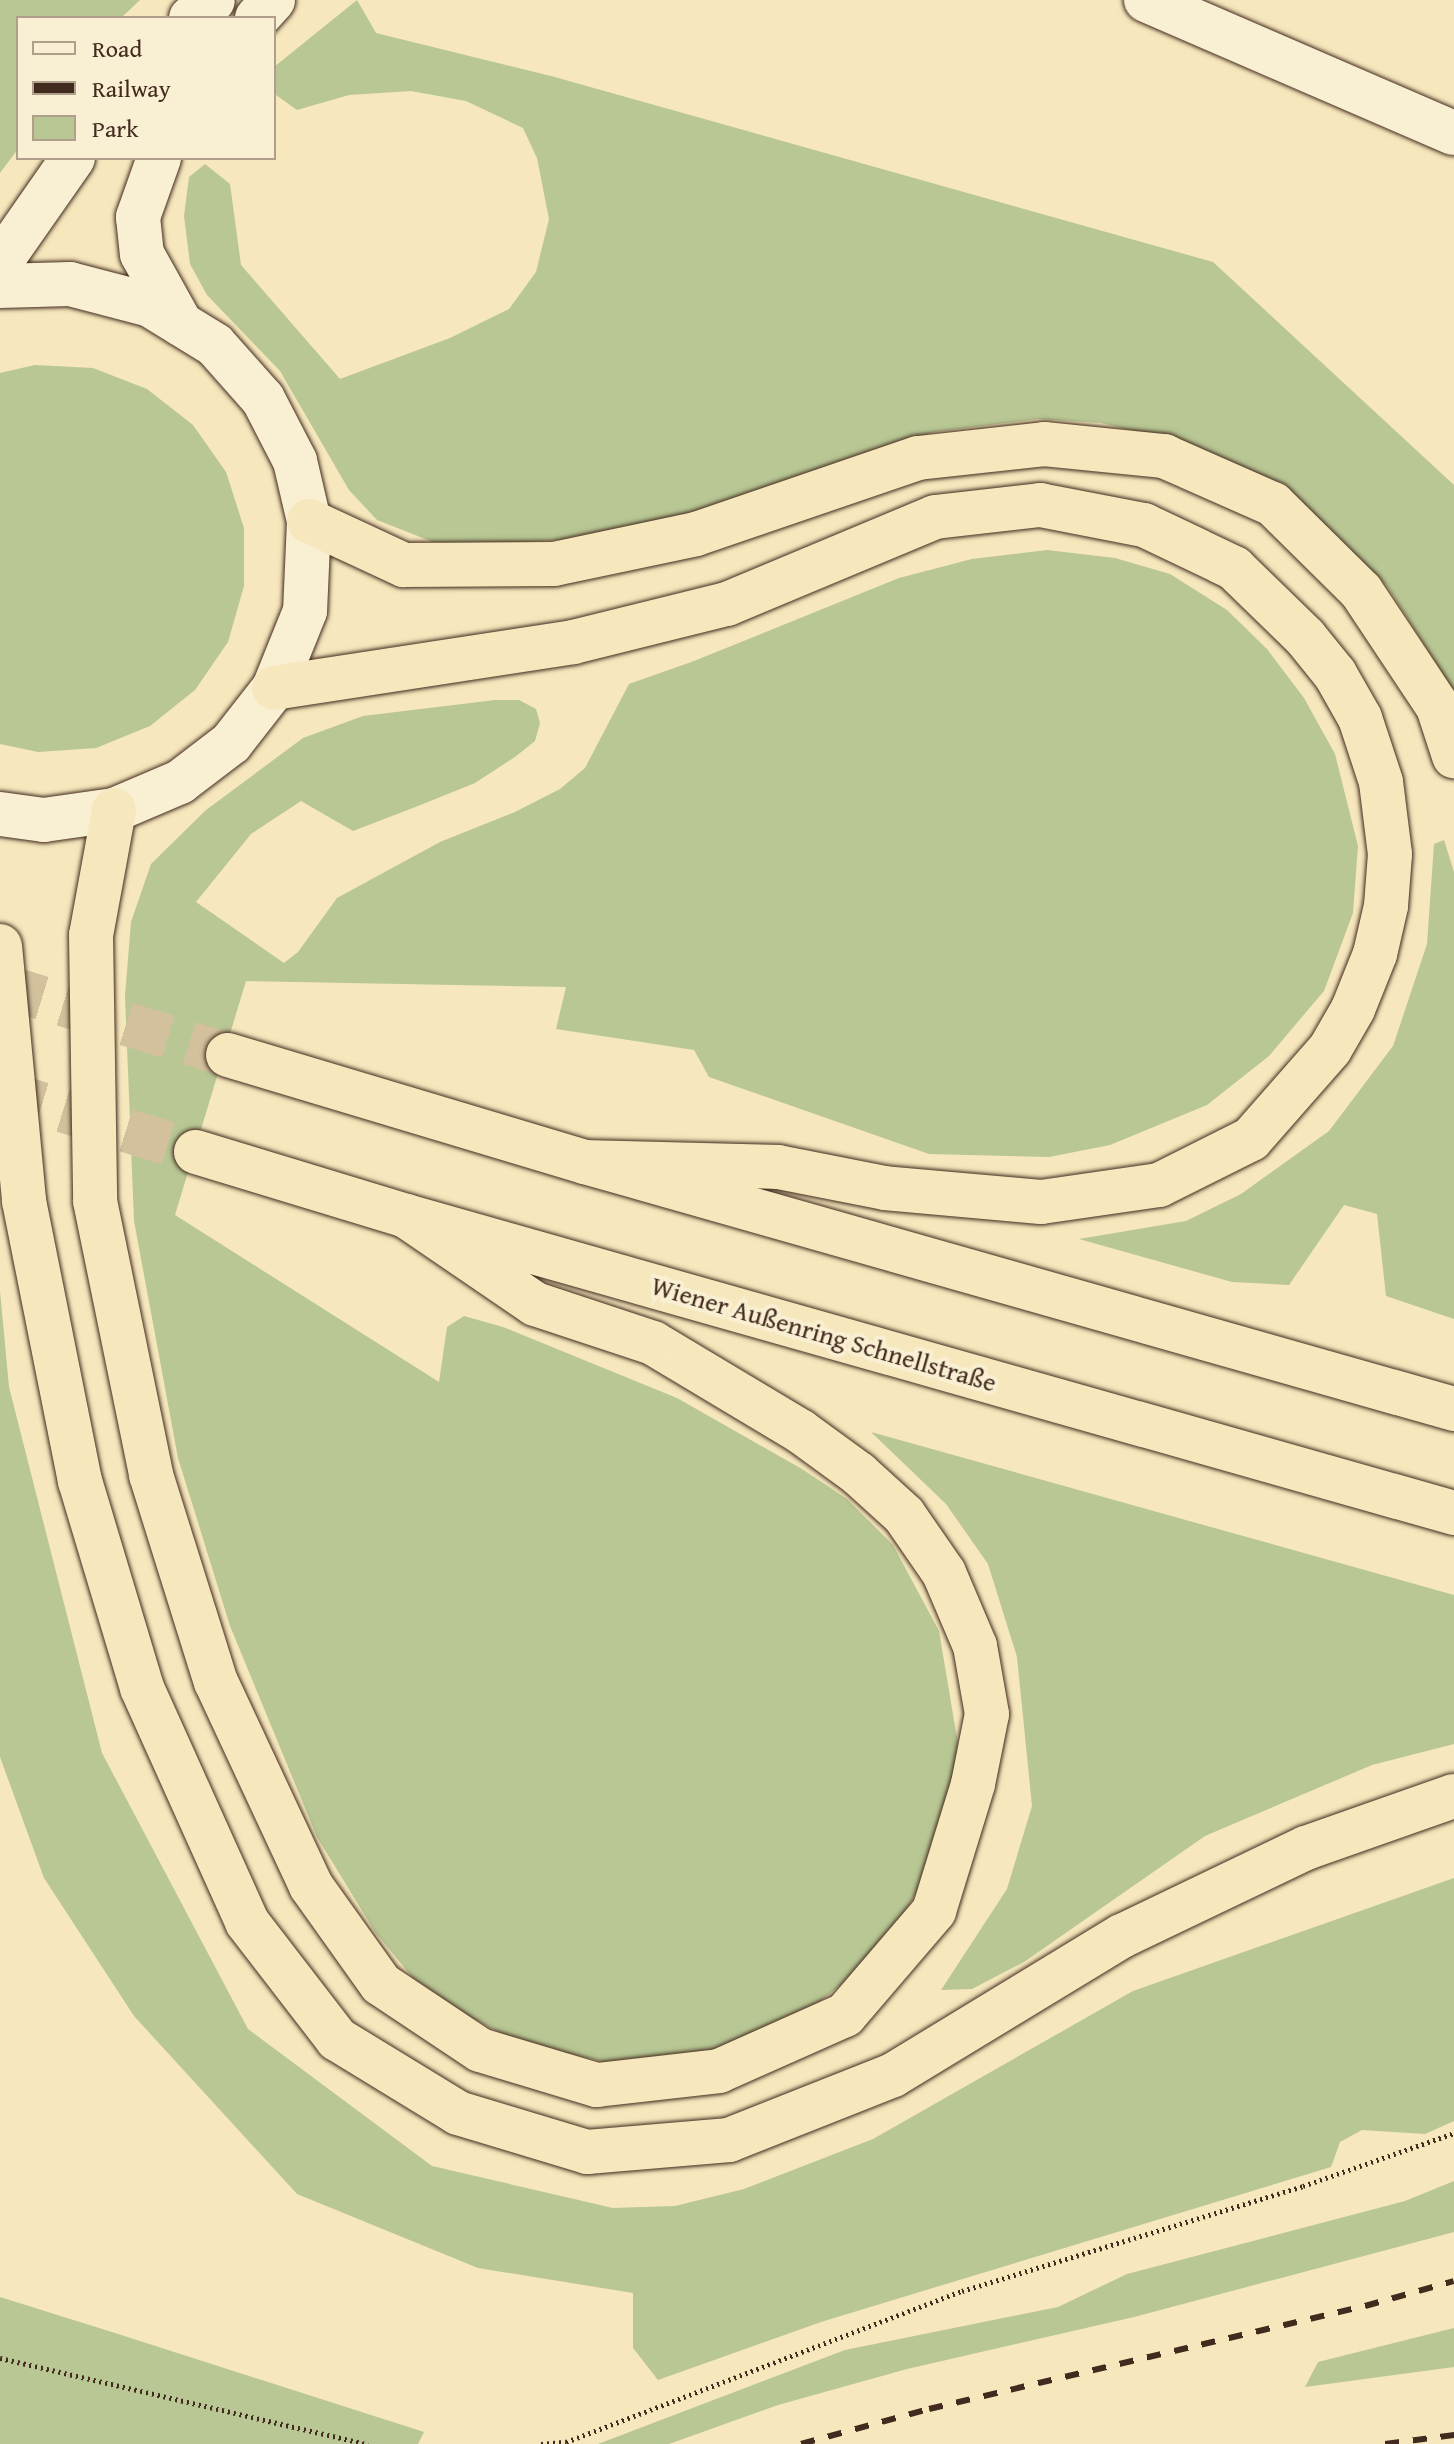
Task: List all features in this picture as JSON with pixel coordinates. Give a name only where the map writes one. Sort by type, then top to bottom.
[{"type":"highway","points":[[309,521],[404,565],[554,564],[696,534],[918,458],[1044,444],[1164,456],[1273,504],[1361,591],[1438,707],[1454,756]]},
{"type":"highway","points":[[274,688],[573,642],[727,604],[935,517],[1040,505],[1144,525],[1234,568],[1305,637],[1335,674],[1360,718],[1381,782],[1390,854],[1386,906],[1375,954],[1353,1009],[1338,1036],[1251,1139],[1159,1185],[1041,1202],[885,1188],[778,1167],[585,1162]]},
{"type":"highway","points":[[114,810],[91,935],[95,1201],[151,1475],[216,1682],[311,1886],[381,1984],[480,2050],[597,2085],[719,2071],[845,2015],[934,1911],[973,1784],[987,1714],[975,1646],[944,1573],[904,1515],[859,1474],[800,1431],[653,1343],[535,1304],[406,1216]]},
{"type":"highway","points":[[0,946],[24,1201],[80,1481],[142,1688],[247,1922],[337,2039],[458,2113],[587,2152],[729,2140],[893,2075],[1122,1936],[1306,1848],[1454,1796]]},
{"type":"highway","points":[[228,1055],[585,1162],[1454,1409]]},
{"type":"highway","name":"Wiener Außenring Schnellstraße","points":[[196,1152],[406,1216],[1454,1513]]},
{"type":"main road","points":[[193,16],[213,0]]},
{"type":"main road","points":[[259,16],[273,0]]},
{"type":"main road","points":[[1146,0],[1454,133]]},
{"type":"main road","points":[[0,270],[6,254],[72,160]]},
{"type":"main road","points":[[158,160],[138,217],[142,254],[181,324]]},
{"type":"main road","points":[[0,286],[70,284],[150,305],[215,345],[263,399],[295,461],[309,521],[305,611],[274,688],[231,743],[180,782],[114,810],[44,820],[0,814]]},
{"type":"path","points":[[541,2444],[566,2442],[962,2291],[1303,2186],[1454,2133]]},
{"type":"path","points":[[0,2358],[368,2444]]},
{"type":"green space","points":[[0,0],[140,0],[123,16],[16,16],[16,152],[0,173]]},
{"type":"green space","points":[[357,0],[376,33],[551,76],[1213,262],[1454,485],[1454,702],[1440,669],[1387,586],[1329,528],[1277,487],[1174,441],[1101,423],[1038,419],[934,432],[618,536],[474,545],[433,542],[377,520],[349,490],[280,371],[207,295],[190,264],[184,216],[189,177],[205,164],[230,184],[241,265],[340,379],[450,338],[509,309],[536,272],[549,219],[537,158],[523,128],[466,101],[411,91],[349,95],[297,110],[276,95],[276,65]]},
{"type":"green space","points":[[35,365],[93,368],[147,389],[193,425],[226,472],[244,528],[244,586],[228,642],[195,690],[150,726],[96,748],[38,752],[0,744],[0,373]]},
{"type":"green space","points":[[1047,550],[1115,558],[1170,574],[1227,610],[1267,649],[1304,698],[1335,754],[1358,846],[1353,913],[1324,991],[1269,1056],[1207,1105],[1110,1145],[1049,1157],[929,1154],[709,1077],[694,1050],[556,1029],[566,987],[246,981],[175,1215],[439,1382],[447,1327],[464,1316],[503,1327],[677,1398],[802,1469],[847,1499],[893,1545],[939,1631],[958,1744],[952,1802],[924,1879],[899,1923],[854,1974],[797,2020],[693,2062],[619,2065],[520,2043],[470,2017],[413,1978],[375,1932],[317,1837],[230,1626],[178,1458],[134,1221],[125,996],[131,922],[151,864],[206,810],[303,738],[363,716],[495,700],[519,700],[536,709],[540,723],[535,741],[475,783],[353,831],[301,801],[251,834],[196,902],[284,963],[298,952],[337,898],[440,842],[515,812],[560,789],[585,768],[629,684],[899,578],[972,559]]},
{"type":"green space","points":[[1444,840],[1454,872],[1454,1319],[1386,1296],[1377,1214],[1344,1205],[1289,1285],[1232,1282],[1079,1239],[1186,1221],[1241,1194],[1329,1131],[1393,1046],[1427,944],[1434,844]]},
{"type":"green space","points":[[0,1291],[9,1387],[102,1753],[248,2029],[432,2166],[613,2208],[675,2206],[744,2189],[873,2139],[1133,1991],[1454,1878],[1454,2121],[1425,2134],[1362,2130],[1340,2142],[1331,2167],[821,2322],[658,2380],[633,2348],[633,2293],[478,2268],[297,2194],[134,2016],[44,1878],[0,1757]]},
{"type":"green space","points":[[871,1432],[1454,1595],[1454,1744],[1372,1765],[1205,1836],[1024,1962],[972,1989],[941,1990],[1007,1889],[1032,1806],[1017,1657],[988,1564],[946,1504]]},
{"type":"green space","points":[[1454,2181],[1454,2232],[1134,2317],[907,2369],[778,2405],[669,2444],[598,2444],[845,2350],[1058,2307],[1127,2274],[1405,2201]]},
{"type":"green space","points":[[0,2297],[424,2432],[418,2444],[0,2444]]},
{"type":"green space","points":[[1454,2328],[1454,2367],[1305,2387],[1318,2362]]},
{"type":"tunnel","points":[[0,985],[228,1055]]},
{"type":"tunnel","points":[[0,1091],[196,1152]]},
{"type":"railway","points":[[801,2444],[929,2409],[1365,2306],[1454,2281]]},
{"type":"railway","points":[[1385,2444],[1454,2435]]}]
